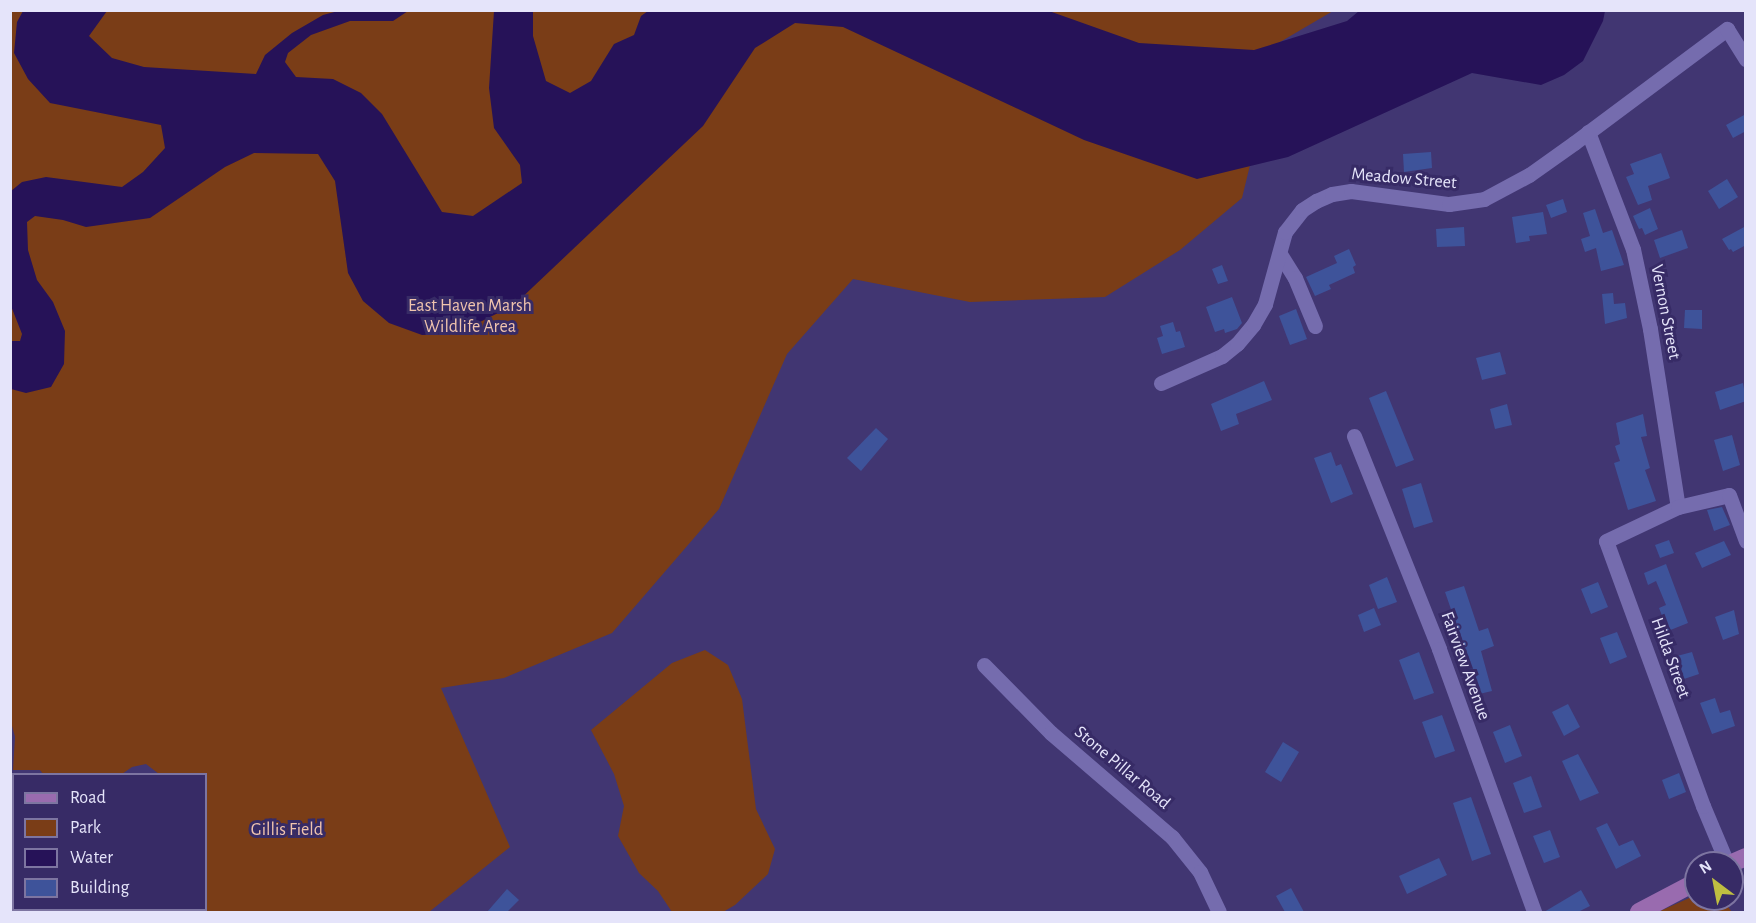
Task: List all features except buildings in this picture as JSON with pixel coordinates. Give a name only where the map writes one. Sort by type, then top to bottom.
[{"type":"main road","points":[[1639,912],[1684,888]]},
{"type":"street","name":"Meadow Street","points":[[1161,383],[1221,356],[1237,344],[1253,325],[1265,304],[1285,232],[1302,210],[1332,194],[1351,191],[1449,204],[1468,204],[1484,200],[1519,181],[1727,29],[1746,58]]},
{"type":"street","name":"Vernon Street","points":[[1588,132],[1633,249],[1650,330],[1678,507]]},
{"type":"street","points":[[1280,254],[1294,278],[1315,326]]},
{"type":"street","name":"Fairview Avenue","points":[[1354,436],[1435,640],[1534,912]]},
{"type":"street","points":[[1678,507],[1729,495],[1746,541]]},
{"type":"street","name":"Hilda Street","points":[[1678,507],[1606,541],[1703,806],[1722,851]]},
{"type":"street","name":"Stone Pillar Road","points":[[984,665],[1051,733],[1172,837],[1200,872],[1219,912]]},
{"type":"green space","name":"East Haven Marsh Wildlife Area","points":[[11,11],[1333,11],[1280,42],[1242,198],[1180,250],[1105,297],[970,302],[853,279],[787,354],[719,509],[612,633],[504,678],[441,688],[510,847],[429,912],[184,912],[207,911],[207,773],[158,773],[146,764],[132,767],[123,773],[42,773],[40,770],[13,770],[15,737],[11,722]]},
{"type":"green space","points":[[705,650],[728,665],[742,699],[756,809],[775,849],[768,874],[735,905],[723,912],[672,912],[658,891],[639,873],[618,836],[624,806],[614,774],[591,730],[672,663]]},
{"type":"green space","points":[[1684,900],[1684,911],[1732,912],[1658,912]]},
{"type":"water","points":[[342,10],[408,11],[393,21],[350,21],[311,35],[288,53],[285,62],[296,77],[333,79],[361,93],[382,114],[442,212],[473,216],[522,183],[520,165],[494,128],[489,88],[494,11],[533,11],[533,36],[546,81],[570,93],[591,81],[614,44],[634,35],[641,16],[648,11],[1049,11],[1139,43],[1254,50],[1347,21],[1359,11],[1605,11],[1603,21],[1583,61],[1564,75],[1541,85],[1472,73],[1288,157],[1197,179],[1084,140],[843,27],[795,23],[755,48],[703,126],[514,305],[456,334],[422,335],[389,323],[363,301],[348,273],[335,181],[318,154],[254,153],[225,167],[150,218],[86,227],[63,220],[35,216],[27,222],[28,250],[37,280],[53,302],[65,331],[64,364],[51,387],[26,393],[11,389],[11,341],[20,341],[22,334],[11,306],[11,191],[22,182],[46,177],[122,187],[143,172],[165,148],[161,125],[50,103],[28,79],[14,53],[17,22],[23,11],[107,11],[89,36],[112,58],[144,67],[256,74],[265,55],[292,33],[323,15]]},
{"type":"park label","name":"Gillis Field","points":[[287,830]]}]
